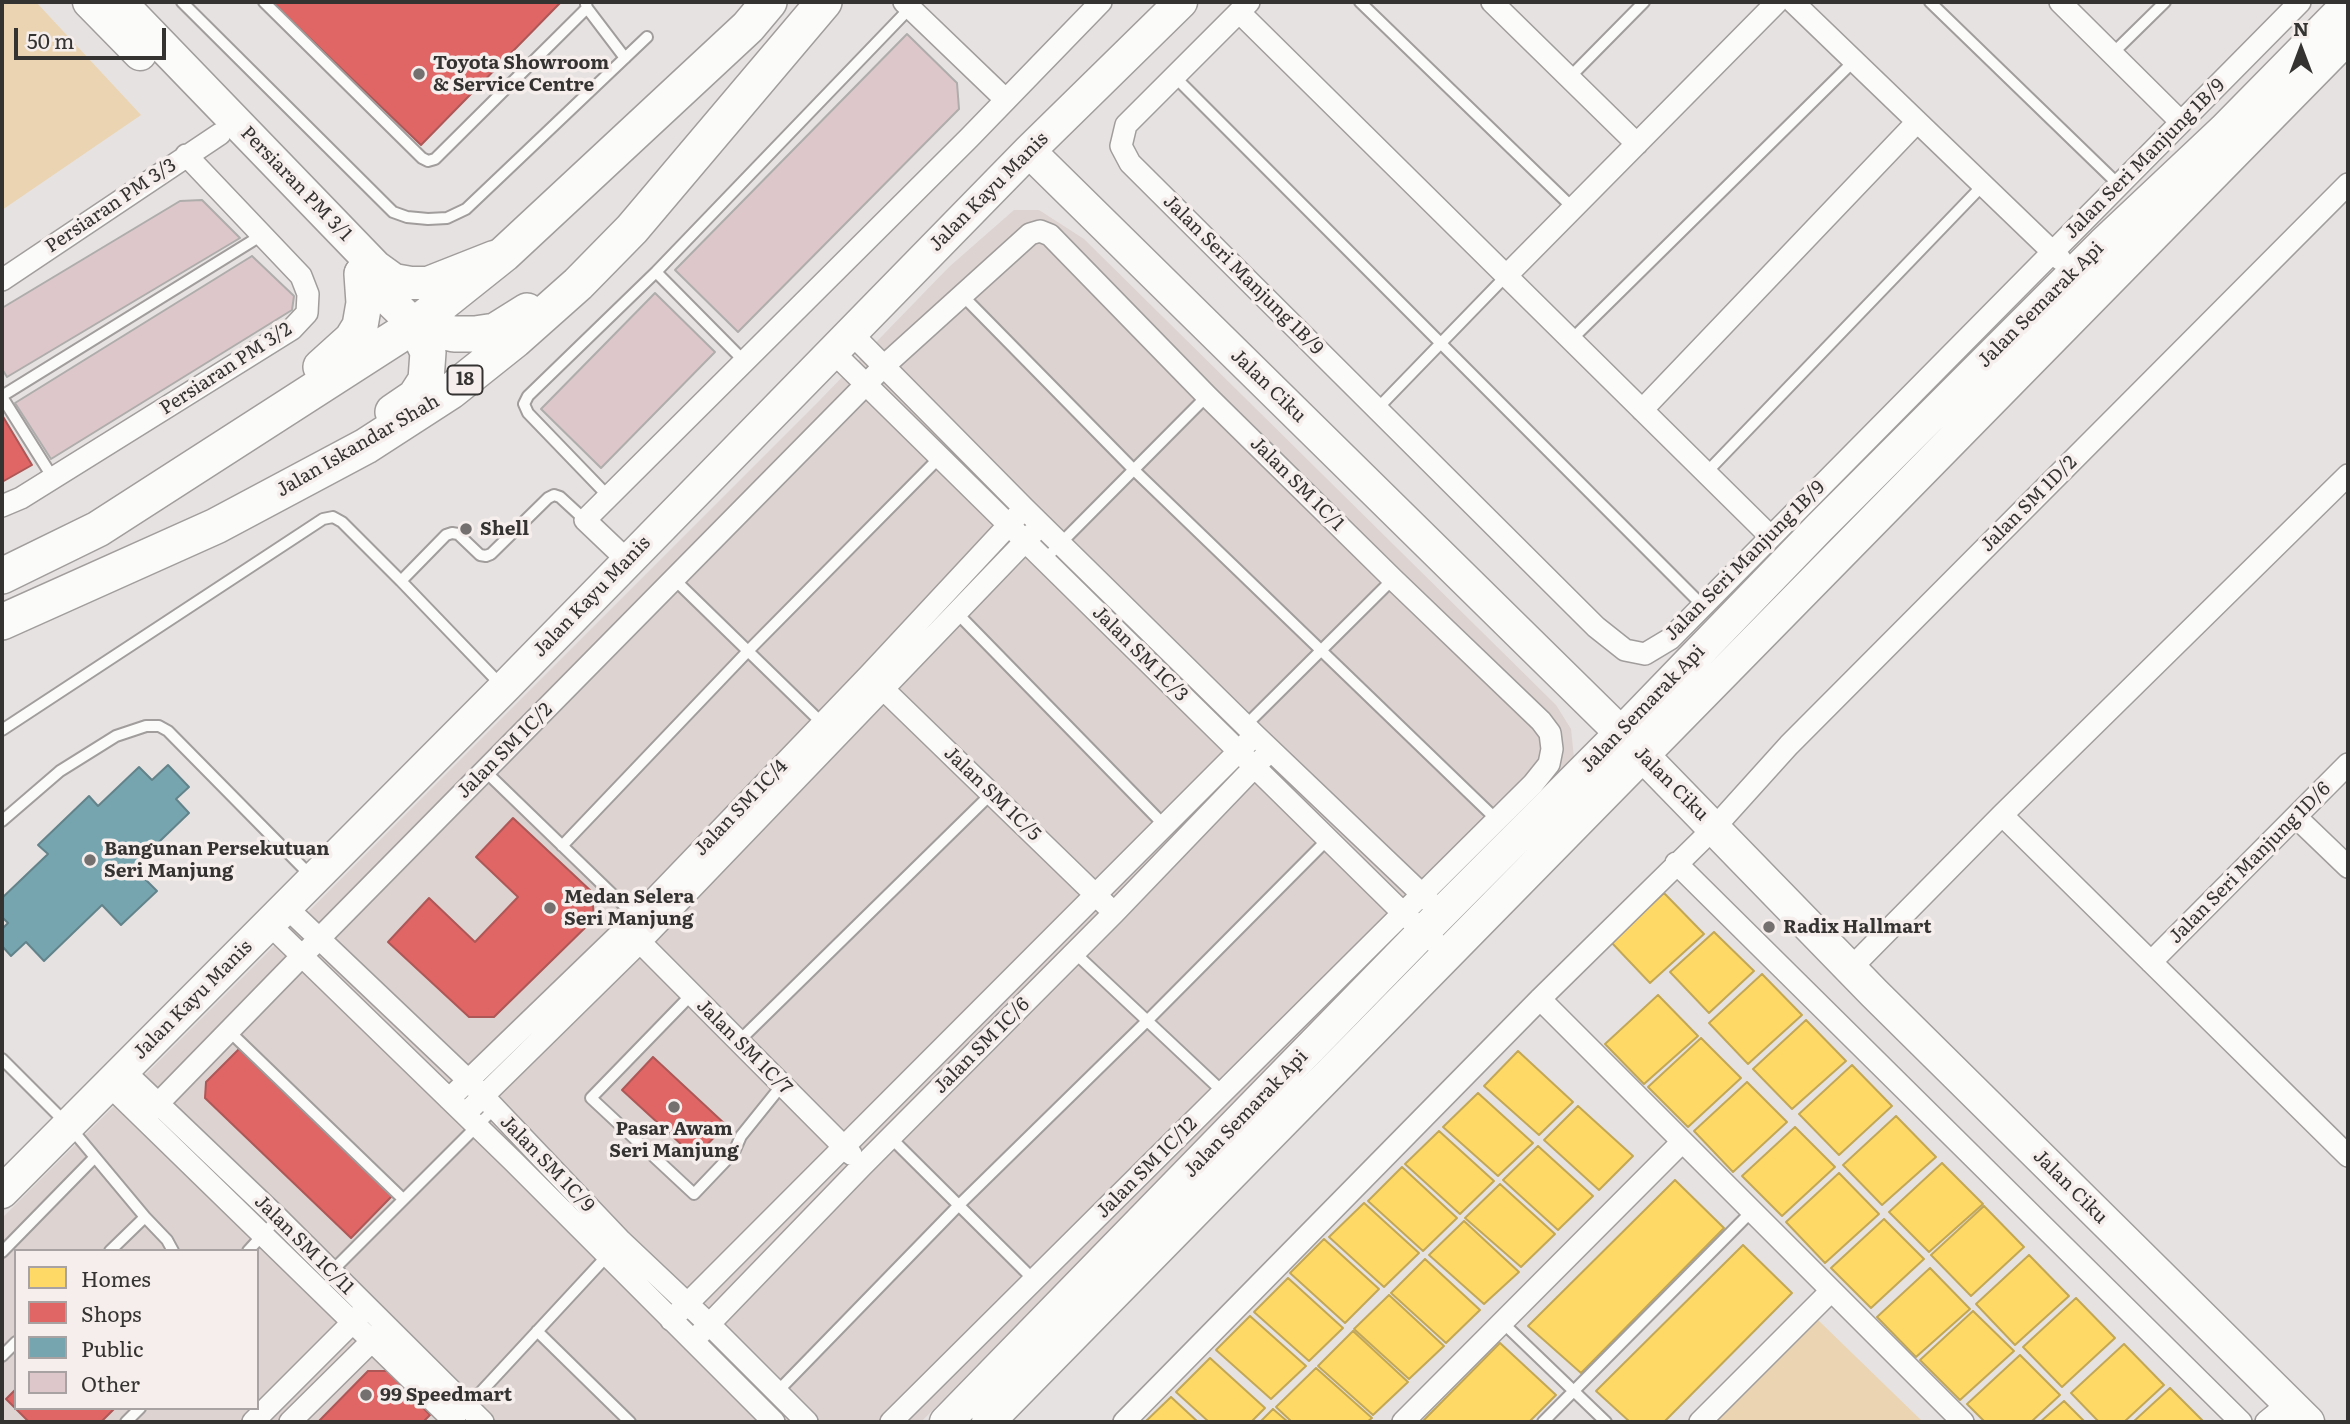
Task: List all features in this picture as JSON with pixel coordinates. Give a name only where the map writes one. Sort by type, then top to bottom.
[{"type":"main road","points":[[2,576],[98,529],[415,325],[504,254],[748,27],[769,2]]},
{"type":"main road","name":"Jalan Iskandar Shah","points":[[2,622],[216,526],[366,446],[451,391],[515,340],[578,284],[632,229],[824,2]]},
{"type":"main road","points":[[415,325],[454,334],[495,331],[539,303],[632,229]]},
{"type":"main road","points":[[242,437],[352,339],[360,326],[364,303],[362,274]]},
{"type":"main road","points":[[216,526],[415,397],[426,380],[428,352],[415,325]]},
{"type":"street","name":"Persiaran PM 3/1","points":[[89,2],[415,325]]},
{"type":"street","name":"Persiaran PM 3/1","points":[[120,2],[376,267],[394,280],[411,284],[428,283],[504,254]]},
{"type":"street","points":[[627,560],[585,520],[1101,2]]},
{"type":"street","name":"Jalan Kayu Manis","points":[[2,1192],[504,688],[1029,152],[1181,2]]},
{"type":"street","points":[[1506,276],[1777,2]]},
{"type":"street","points":[[1793,2],[2073,274]]},
{"type":"street","points":[[2060,2],[2181,122]]},
{"type":"street","name":"Jalan Seri Manjung 1B/9","points":[[1175,77],[1126,125],[1121,146],[1130,163],[1596,627],[1625,650],[1645,654],[1670,639],[1771,537],[2073,274],[2119,185],[2300,2]]},
{"type":"street","name":"Jalan Semarak Api","points":[[988,1422],[1457,946],[1820,527],[2073,274],[2224,130],[2348,4]]},
{"type":"street","points":[[907,5],[1006,100]]},
{"type":"street","points":[[1505,6],[1569,78],[1637,144]]},
{"type":"street","points":[[1175,77],[1244,7],[1506,276],[1771,537]]},
{"type":"street","name":"Jalan Semarak Api","points":[[2073,274],[2348,37]]},
{"type":"street","points":[[1642,410],[1917,122]]},
{"type":"street","name":"Persiaran PM 3/3","points":[[2,280],[220,134]]},
{"type":"street","name":"Jalan Ciku","points":[[1029,152],[1632,744],[2287,1416]]},
{"type":"street","name":"Persiaran PM 3/2","points":[[2,506],[53,478],[292,329],[307,313],[308,294],[301,276],[186,156]]},
{"type":"street","name":"Jalan SM 1D/2","points":[[1124,1422],[1539,999],[1714,827],[1789,745],[2348,184]]},
{"type":"street","name":"Jalan SM 1C/1","points":[[867,386],[884,366],[1030,234],[1040,231],[1050,235],[1207,396],[1541,721],[1550,733],[1552,750],[1549,764],[1534,784],[1497,820],[1422,913]]},
{"type":"street","name":"Jalan SM 1C/3","points":[[841,342],[884,366],[1270,750],[1422,913],[1457,946]]},
{"type":"street","name":"Jalan SM 1C/3","points":[[841,342],[867,386],[1254,768],[1328,839],[1422,913]]},
{"type":"street","name":"Jalan SM 1C/2","points":[[151,1111],[867,386]]},
{"type":"street","points":[[1851,968],[2002,815],[2348,475]]},
{"type":"street","name":"Jalan SM 1C/4","points":[[449,1099],[638,930],[877,683],[1024,508]]},
{"type":"street","name":"Jalan SM 1C/4","points":[[471,1120],[489,1103],[638,930],[823,724],[877,683],[957,614],[1041,525]]},
{"type":"street","name":"Jalan SM 1C/5","points":[[877,683],[1114,913]]},
{"type":"street","name":"Jalan SM 1C/6","points":[[671,1320],[1097,896],[1165,826],[1250,730]]},
{"type":"street","name":"Jalan Semarak Api","points":[[946,1422],[1422,913],[1632,744]]},
{"type":"street","name":"Jalan SM 1C/6","points":[[693,1341],[862,1166],[1075,953],[1270,750]]},
{"type":"street","name":"Jalan Seri Manjung 1D/6","points":[[2151,962],[2348,764]]},
{"type":"street","points":[[2002,815],[2348,1156]]},
{"type":"street","points":[[2296,817],[2348,867]]},
{"type":"street","points":[[1676,863],[2241,1422]]},
{"type":"street","name":"Jalan SM 1C/12","points":[[891,1422],[1223,1092],[1422,913]]},
{"type":"street","name":"Jalan SM 1C/9","points":[[278,915],[320,939],[468,1080],[621,1241],[807,1422]]},
{"type":"street","name":"Jalan SM 1C/9","points":[[278,915],[302,956],[774,1422]]},
{"type":"street","name":"Jalan SM 1C/7","points":[[638,930],[692,994],[862,1166]]},
{"type":"street","points":[[1539,999],[1963,1422]]},
{"type":"street","name":"Jalan SM 1C/11","points":[[116,1077],[379,1334],[450,1416],[483,1422]]},
{"type":"street","points":[[1403,1422],[1682,1142]]},
{"type":"street","name":"Jalan SM 1C/11","points":[[270,1226],[331,1272],[360,1315]]},
{"type":"street","points":[[1700,1422],[1831,1291]]},
{"type":"street","points":[[253,1422],[360,1315]]},
{"type":"street","points":[[290,1422],[379,1334]]},
{"type":"lane","points":[[182,2],[393,212],[407,217],[447,218],[466,209],[647,37]]},
{"type":"lane","points":[[264,2],[428,161],[435,159],[586,5],[625,58]]},
{"type":"lane","points":[[1360,2],[1573,208]]},
{"type":"lane","points":[[1569,78],[1644,2]]},
{"type":"lane","points":[[1930,2],[2119,185]]},
{"type":"lane","points":[[2112,54],[2165,2]]},
{"type":"lane","points":[[608,496],[528,413],[524,404],[528,396],[656,272],[907,5]]},
{"type":"lane","points":[[1571,340],[1854,61]]},
{"type":"lane","points":[[1175,77],[1703,606]]},
{"type":"lane","points":[[1706,473],[1983,185]]},
{"type":"lane","points":[[53,478],[2,396],[262,235]]},
{"type":"lane","points":[[656,272],[745,362]]},
{"type":"lane","points":[[1377,409],[1506,276]]},
{"type":"lane","points":[[962,295],[1134,470],[1497,820]]},
{"type":"lane","points":[[1045,559],[1207,396]]},
{"type":"lane","points":[[562,846],[748,651],[940,457]]},
{"type":"lane","points":[[401,581],[446,535],[452,533],[458,534],[480,555],[491,554],[554,495],[560,497],[585,520]]},
{"type":"lane","points":[[2,730],[323,519],[333,517],[342,522],[401,581],[504,688]]},
{"type":"lane","points":[[1250,730],[1320,651],[1393,579]]},
{"type":"lane","points":[[675,580],[823,724]]},
{"type":"lane","points":[[957,614],[1165,826]]},
{"type":"lane","points":[[2,821],[60,771],[116,736],[146,726],[159,726],[168,731],[314,879]]},
{"type":"lane","points":[[485,771],[562,846],[638,930]]},
{"type":"lane","points":[[738,1041],[991,794]]},
{"type":"lane","points":[[777,1392],[959,1205],[1328,839]]},
{"type":"lane","points":[[1075,953],[1223,1092]]},
{"type":"lane","points":[[692,994],[591,1098],[694,1194],[734,1152],[741,1136],[782,1084]]},
{"type":"lane","points":[[229,1031],[403,1199]]},
{"type":"lane","points":[[2,1059],[69,1126],[172,1249]]},
{"type":"lane","points":[[331,1272],[403,1199],[471,1120]]},
{"type":"lane","points":[[891,1138],[1034,1280]]},
{"type":"lane","points":[[2,1252],[95,1157]]},
{"type":"lane","points":[[1543,1422],[1752,1212]]},
{"type":"lane","points":[[112,1249],[145,1216]]},
{"type":"lane","points":[[249,1249],[270,1226]]},
{"type":"lane","points":[[450,1416],[537,1331],[607,1256]]},
{"type":"lane","points":[[1503,1322],[1605,1422]]},
{"type":"lane","points":[[537,1331],[630,1422]]},
{"type":"shaded area","points":[[2,2],[36,2],[141,115],[2,210]]},
{"type":"shaded area","points":[[1014,210],[1039,210],[1084,239],[1556,705],[1571,729],[1574,758],[921,1422],[2,1422],[2,1218],[820,400],[949,267]]},
{"type":"shaded area","points":[[1818,1320],[1923,1422],[1716,1422]]},
{"type":"building: Homes","points":[[1664,893],[1704,934],[1650,983],[1611,942]]},
{"type":"building: Homes","points":[[1714,932],[1754,971],[1709,1013],[1670,972]]},
{"type":"building: Homes","points":[[1762,974],[1802,1015],[1748,1064],[1709,1023]]},
{"type":"building: Homes","points":[[1658,995],[1698,1036],[1644,1084],[1605,1044]]},
{"type":"building: Homes","points":[[1806,1020],[1846,1061],[1792,1109],[1753,1069]]},
{"type":"building: Homes","points":[[1701,1038],[1741,1078],[1688,1127],[1648,1087]]},
{"type":"building: Homes","points":[[1518,1051],[1573,1102],[1539,1135],[1484,1086]]},
{"type":"building: Homes","points":[[1852,1065],[1892,1106],[1839,1155],[1799,1114]]},
{"type":"building: Homes","points":[[1747,1082],[1787,1122],[1733,1172],[1694,1131]]},
{"type":"building: Homes","points":[[1478,1093],[1533,1143],[1498,1176],[1443,1127]]},
{"type":"building: Homes","points":[[1578,1106],[1633,1156],[1599,1190],[1544,1140]]},
{"type":"building: Homes","points":[[1896,1116],[1936,1157],[1882,1205],[1843,1165]]},
{"type":"building: Homes","points":[[1795,1127],[1835,1167],[1782,1216],[1742,1176]]},
{"type":"building: Homes","points":[[1439,1131],[1494,1181],[1460,1214],[1405,1164]]},
{"type":"building: Homes","points":[[1538,1146],[1593,1196],[1558,1230],[1503,1180]]},
{"type":"building: Homes","points":[[1942,1163],[1983,1204],[1929,1252],[1889,1212]]},
{"type":"building: Homes","points":[[1402,1167],[1457,1218],[1423,1251],[1368,1201]]},
{"type":"building: Homes","points":[[1839,1173],[1879,1214],[1825,1263],[1786,1222]]},
{"type":"building: Homes","points":[[1675,1180],[1724,1228],[1581,1373],[1528,1326]]},
{"type":"building: Homes","points":[[1500,1184],[1555,1234],[1521,1267],[1465,1218]]},
{"type":"building: Homes","points":[[1364,1203],[1419,1253],[1384,1287],[1329,1237]]},
{"type":"building: Homes","points":[[1984,1206],[2024,1247],[1971,1296],[1931,1255]]},
{"type":"building: Homes","points":[[1884,1219],[1924,1259],[1871,1308],[1831,1268]]},
{"type":"building: Homes","points":[[1464,1221],[1519,1272],[1484,1304],[1429,1255]]},
{"type":"building: Homes","points":[[1324,1239],[1379,1289],[1345,1323],[1290,1273]]},
{"type":"building: Homes","points":[[1743,1245],[1792,1293],[1664,1422],[1630,1422],[1596,1391]]},
{"type":"building: Homes","points":[[2029,1255],[2069,1296],[2015,1345],[1976,1304]]},
{"type":"building: Homes","points":[[1425,1259],[1480,1310],[1446,1343],[1391,1293]]},
{"type":"building: Homes","points":[[1930,1268],[1970,1309],[1916,1357],[1877,1317]]},
{"type":"building: Homes","points":[[1288,1278],[1343,1328],[1309,1361],[1254,1312]]},
{"type":"building: Homes","points":[[1389,1295],[1444,1346],[1409,1379],[1354,1329]]},
{"type":"building: Homes","points":[[2076,1298],[2115,1338],[2062,1387],[2023,1347]]},
{"type":"building: Homes","points":[[1973,1311],[2014,1351],[1960,1400],[1920,1360]]},
{"type":"building: Homes","points":[[1250,1316],[1306,1366],[1271,1399],[1216,1350]]},
{"type":"building: Homes","points":[[1353,1331],[1408,1382],[1373,1415],[1318,1366]]},
{"type":"building: Homes","points":[[1500,1343],[1556,1395],[1529,1422],[1422,1422]]},
{"type":"building: Homes","points":[[2124,1344],[2164,1385],[2124,1422],[2099,1422],[2071,1393]]},
{"type":"building: Homes","points":[[2020,1355],[2060,1395],[2031,1422],[1985,1422],[1967,1404]]},
{"type":"building: Homes","points":[[1210,1358],[1265,1408],[1251,1422],[1209,1422],[1176,1392]]},
{"type":"building: Homes","points":[[1316,1368],[1372,1418],[1367,1422],[1292,1422],[1276,1407]]},
{"type":"building: Homes","points":[[2170,1388],[2204,1422],[2133,1422]]},
{"type":"building: Homes","points":[[1171,1397],[1198,1422],[1145,1422]]},
{"type":"building: Homes","points":[[2064,1401],[2085,1422],[2040,1422]]},
{"type":"building: Homes","points":[[1273,1409],[1288,1422],[1260,1422]]},
{"type":"building: Shops","name":"Toyota Showroom & Service Centre","points":[[272,2],[561,2],[421,145]]},
{"type":"building: Shops","points":[[2,415],[32,465],[2,482]]},
{"type":"building: Shops","name":"Medan Selera Seri Manjung","points":[[513,818],[592,892],[594,919],[494,1017],[469,1017],[388,942],[429,898],[475,942],[518,897],[476,857]]},
{"type":"building: Shops","points":[[239,1049],[392,1196],[351,1238],[205,1098],[206,1082]]},
{"type":"building: Shops","name":"Pasar Awam Seri Manjung","points":[[653,1057],[726,1125],[695,1157],[622,1090]]},
{"type":"building: Shops","points":[[368,1371],[388,1371],[430,1415],[423,1422],[318,1422]]},
{"type":"building: Shops","points":[[14,1391],[14,1407],[6,1399]]},
{"type":"building: Shops","points":[[17,1410],[113,1410],[101,1422],[29,1422]]},
{"type":"building: Public","name":"Bangunan Persekutuan Seri Manjung","points":[[168,765],[189,787],[176,799],[189,813],[133,867],[157,891],[121,925],[102,905],[44,961],[26,942],[11,956],[2,946],[2,929],[8,923],[2,917],[2,898],[48,854],[38,845],[89,796],[98,806],[139,767],[152,780]]},
{"type":"building: Other","points":[[907,34],[957,83],[959,109],[738,332],[675,270]]},
{"type":"building: Other","points":[[202,200],[240,238],[7,377],[2,369],[2,308],[180,201]]},
{"type":"building: Other","points":[[252,256],[294,296],[292,310],[51,459],[15,403]]},
{"type":"building: Other","points":[[655,293],[715,352],[601,468],[541,409]]},
{"type":"place","name":"Toyota Showroom & Service Centre","points":[[419,74]]},
{"type":"place","name":"Shell","points":[[466,529]]},
{"type":"place","name":"Bangunan Persekutuan Seri Manjung","points":[[90,860]]},
{"type":"place","name":"Medan Selera Seri Manjung","points":[[550,908]]},
{"type":"place","name":"Radix Hallmart","points":[[1769,927]]},
{"type":"place","name":"Pasar Awam Seri Manjung","points":[[674,1107]]},
{"type":"place","name":"99 Speedmart","points":[[366,1395]]}]
